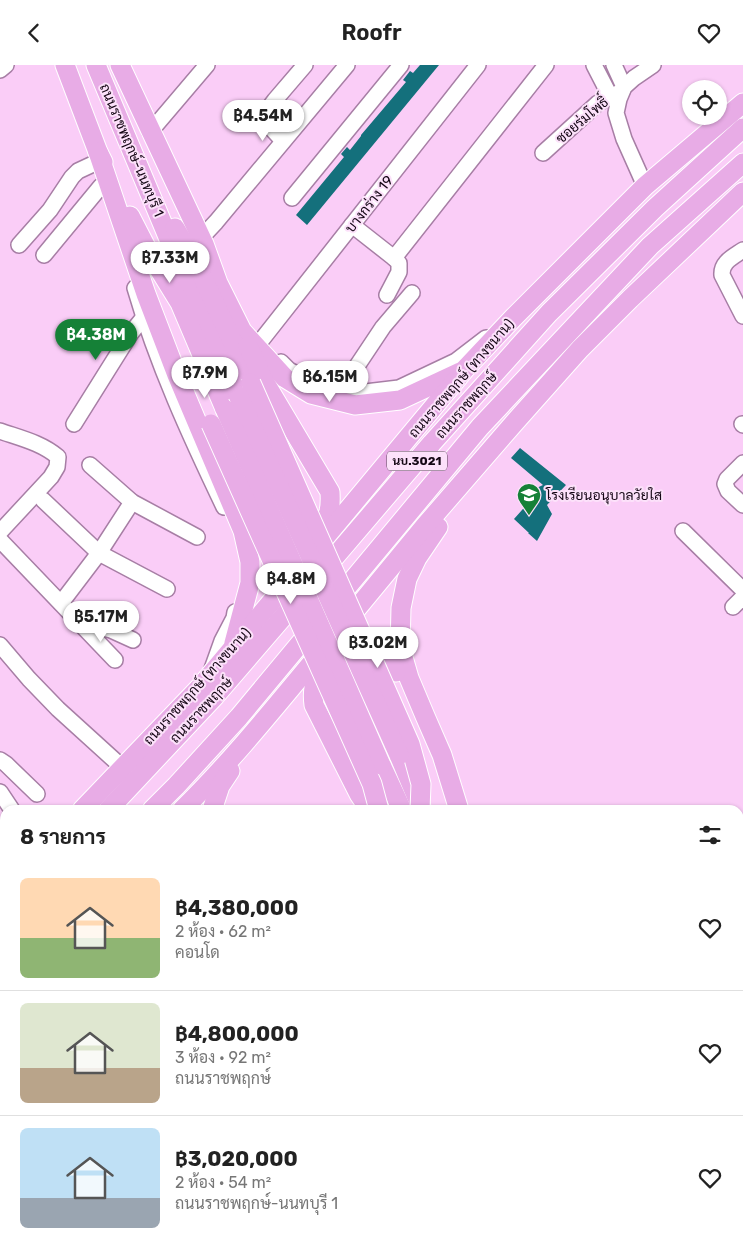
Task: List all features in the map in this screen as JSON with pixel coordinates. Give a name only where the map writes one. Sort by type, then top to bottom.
[{"type":"main road","name":"ถนนราชพฤกษ์-นนทบุรี 1","points":[[65,65],[96,158],[148,251],[180,303],[400,805]]},
{"type":"main road","name":"ถนนราชพฤกษ์-นนทบุรี 1","points":[[96,65],[184,275],[245,389],[419,805]]},
{"type":"main road","points":[[125,68],[150,131],[202,241],[218,283],[264,381],[330,492],[331,504],[329,515],[320,526],[289,542],[265,546],[243,531]]},
{"type":"main road","name":"ถนนราชพฤกษ์ (ทางขนาน)","points":[[87,805],[210,675],[465,369],[513,318],[645,186],[743,103]]},
{"type":"main road","points":[[703,137],[743,113]]},
{"type":"main road","name":"ถนนราชพฤกษ์","points":[[113,805],[216,697],[432,443],[550,313],[655,208],[743,128]]},
{"type":"main road","points":[[96,158],[177,375],[243,531],[250,562],[250,583],[232,648]]},
{"type":"main road","name":"ถนนราชพฤกษ์","points":[[157,805],[240,717],[480,427],[650,246],[743,163]]},
{"type":"main road","name":"นบ.3021","points":[[187,805],[251,735],[424,527],[580,349],[743,192]]},
{"type":"main road","points":[[148,251],[165,314],[211,424],[372,784],[377,805]]},
{"type":"main road","points":[[242,331],[284,378],[311,394],[355,405],[400,400],[465,369]]},
{"type":"main road","points":[[245,389],[410,744],[422,784],[421,805]]},
{"type":"main road","points":[[457,805],[442,755],[409,678],[400,647],[401,608],[407,579],[417,558],[441,522],[460,486]]},
{"type":"main road","points":[[424,527],[396,582],[389,618],[389,645],[396,672],[448,805]]},
{"type":"main road","points":[[367,805],[359,794],[314,705],[313,686],[320,674],[366,639],[378,645],[396,672]]},
{"type":"main road","points":[[214,805],[220,786],[251,735]]},
{"type":"street","points":[[0,70],[6,65]]},
{"type":"street","points":[[150,131],[207,65]]},
{"type":"street","points":[[283,141],[270,127],[267,116],[269,108],[305,65]]},
{"type":"street","points":[[347,65],[202,241],[226,277],[249,326],[260,342],[289,370],[316,385],[357,393],[399,388],[456,361],[513,318]]},
{"type":"street","points":[[292,198],[402,65]]},
{"type":"street","name":"บางกร่าง 19","points":[[260,342],[478,65]]},
{"type":"street","points":[[394,258],[546,65]]},
{"type":"street","points":[[594,65],[619,91]]},
{"type":"street","points":[[614,65],[619,91],[616,113],[624,139],[645,186]]},
{"type":"street","name":"ซอยร่มโพธิ์","points":[[543,153],[598,103],[619,91],[653,65]]},
{"type":"street","points":[[19,245],[54,203],[72,177],[96,158],[101,186],[167,383],[208,476],[224,507],[236,537],[242,564],[241,587],[234,618],[222,641],[210,675]]},
{"type":"street","points":[[44,255],[101,186]]},
{"type":"street","points":[[352,225],[399,263],[399,272],[387,295]]},
{"type":"street","points":[[743,250],[726,262],[722,268],[722,275],[743,316]]},
{"type":"street","points":[[341,390],[383,327],[412,293]]},
{"type":"street","points":[[74,424],[131,333],[144,317]]},
{"type":"street","points":[[0,431],[40,445],[58,457],[57,467],[51,477],[3,524]]},
{"type":"street","points":[[743,463],[727,479],[725,484],[728,491],[743,505]]},
{"type":"street","points":[[90,465],[132,502],[197,537]]},
{"type":"street","points":[[43,500],[99,553],[167,589]]},
{"type":"street","points":[[61,603],[99,553],[132,502]]},
{"type":"street","points":[[683,531],[743,590]]},
{"type":"street","points":[[0,541],[115,660]]},
{"type":"street","points":[[77,622],[111,630],[133,639]]},
{"type":"street","points":[[0,645],[58,709],[123,768]]},
{"type":"street","points":[[0,760],[37,794]]},
{"type":"street","points":[[0,792],[9,805]]},
{"type":"building","points":[[420,65],[439,65],[307,225],[296,215],[344,157],[341,154],[347,147],[350,150],[406,82],[403,80],[410,71],[413,73]]},
{"type":"building","points":[[520,448],[566,485],[547,505],[552,514],[537,541],[514,519],[530,501],[527,499],[528,492],[543,485],[511,458]]},
{"type":"place","name":"โรงเรียนอนุบาลวัยใส","points":[[529,516]]}]
